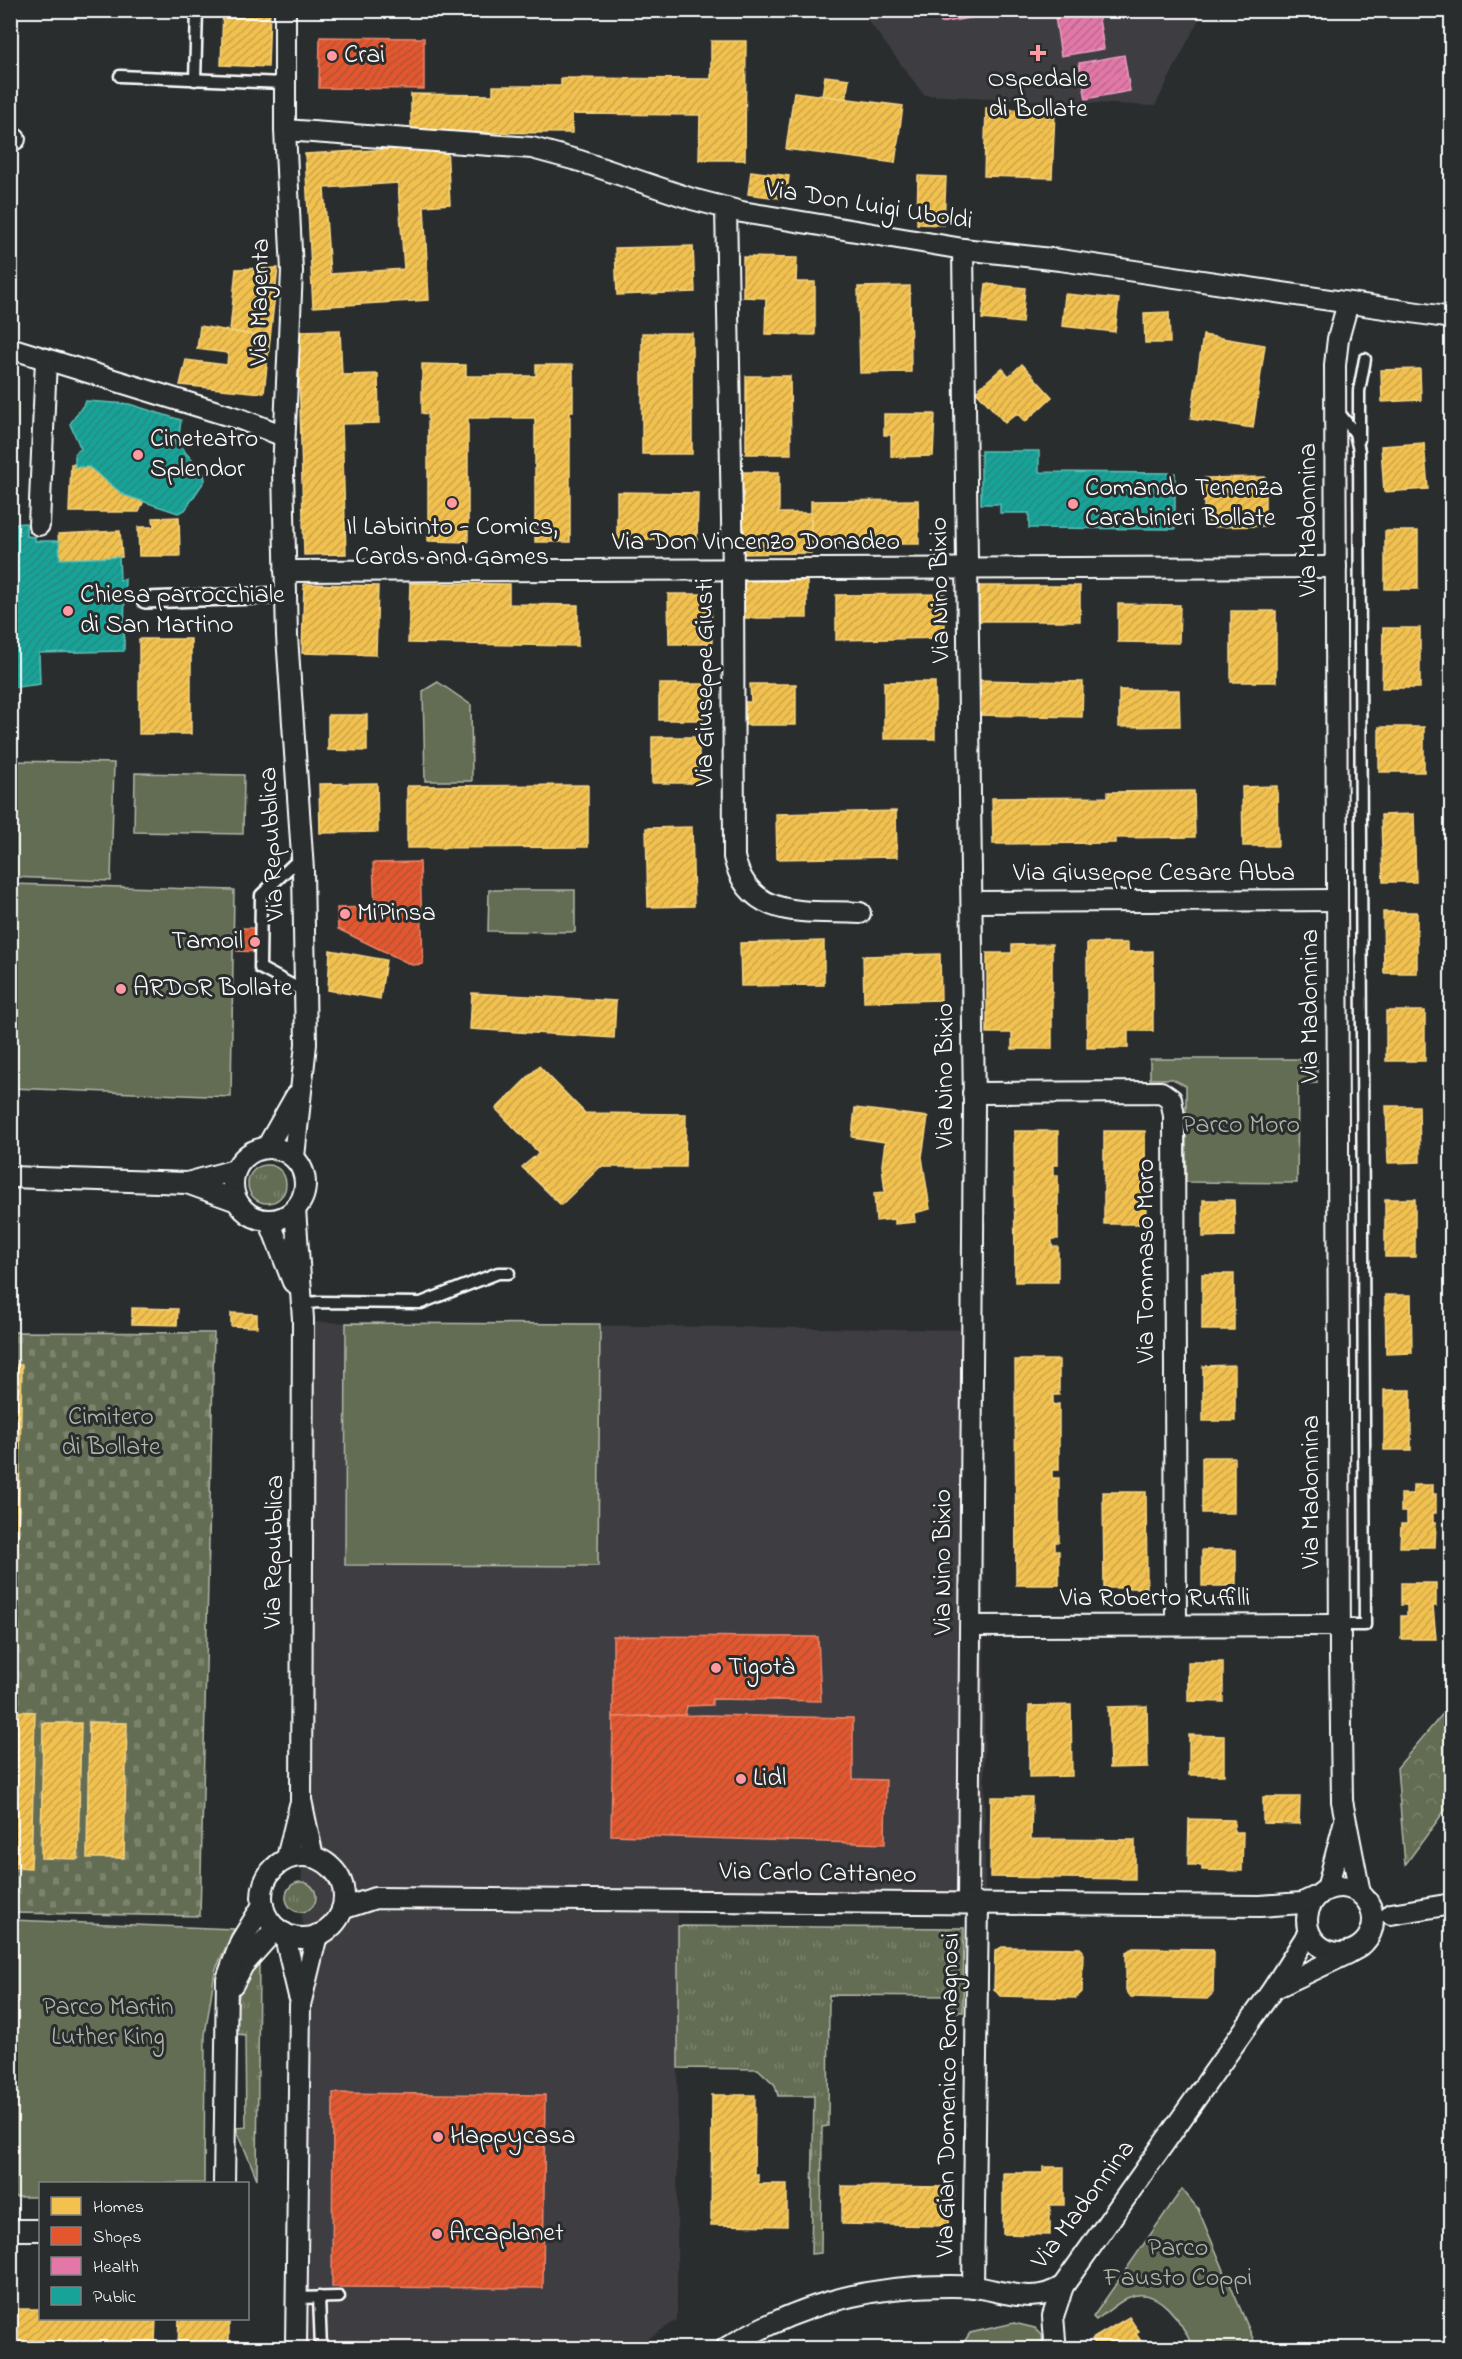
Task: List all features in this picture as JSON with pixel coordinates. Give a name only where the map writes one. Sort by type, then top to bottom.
[{"type":"street","name":"Via Magenta","points":[[285,10],[283,83],[292,271],[284,436],[286,595]]},
{"type":"street","name":"Via Don Luigi Uboldi","points":[[285,130],[532,148],[570,157],[726,208],[963,249],[1060,260],[1452,318]]},
{"type":"street","name":"Via Giuseppe Giusti","points":[[726,208],[733,571],[732,836],[736,866],[751,893],[770,906],[860,913]]},
{"type":"street","name":"Via Nino Bixio","points":[[963,249],[972,902],[973,1903]]},
{"type":"street","name":"Via Madonnina","points":[[1348,303],[1338,339],[1335,409],[1340,1625],[1342,1801],[1360,1893]]},
{"type":"street","points":[[10,348],[240,419],[284,436]]},
{"type":"street","points":[[39,525],[46,359]]},
{"type":"street","name":"Via Don Vincenzo Donadeo","points":[[285,571],[1336,567]]},
{"type":"street","points":[[145,600],[286,595]]},
{"type":"street","name":"Via Repubblica","points":[[286,595],[302,856],[306,992],[306,1044],[299,1091],[294,1157]]},
{"type":"street","name":"Via Giuseppe Cesare Abba","points":[[972,902],[1337,900]]},
{"type":"street","name":"Via Repubblica","points":[[267,1147],[299,1091]]},
{"type":"street","name":"Via Tommaso Moro","points":[[973,1093],[1161,1092],[1171,1099],[1174,1116],[1176,1625]]},
{"type":"street","points":[[267,1147],[286,1151],[294,1157],[301,1166],[305,1188],[296,1209],[279,1219],[269,1220],[250,1215],[237,1201],[233,1191],[235,1170],[248,1154],[267,1147]]},
{"type":"street","points":[[10,1177],[187,1183],[235,1170]]},
{"type":"street","points":[[187,1183],[237,1201]]},
{"type":"street","name":"Via Repubblica","points":[[296,1209],[301,1304],[303,1437],[301,1800],[313,1857]]},
{"type":"street","name":"Via Repubblica","points":[[269,1220],[301,1304]]},
{"type":"street","name":"Via Roberto Ruffilli","points":[[971,1626],[1340,1625]]},
{"type":"street","name":"Via Repubblica","points":[[287,1858],[301,1800]]},
{"type":"street","name":"Via Madonnina","points":[[1322,1893],[1345,1818]]},
{"type":"street","points":[[313,1857],[325,1862],[335,1872],[341,1883],[342,1909],[336,1920],[317,1935],[295,1937],[280,1930],[267,1917],[262,1890],[275,1866],[287,1858],[313,1857]]},
{"type":"street","name":"Via Carlo Cattaneo","points":[[341,1883],[375,1898]]},
{"type":"street","points":[[1344,1886],[1360,1893],[1373,1911],[1374,1922],[1366,1942],[1357,1949],[1335,1953],[1324,1949],[1308,1930],[1310,1905],[1322,1893],[1344,1886]]},
{"type":"street","name":"Via Carlo Cattaneo","points":[[342,1909],[375,1898],[1260,1906],[1302,1903],[1322,1893]]},
{"type":"street","name":"Via Gian Domenico Romagnosi","points":[[973,1903],[973,2287]]},
{"type":"street","points":[[1391,1914],[1452,1904]]},
{"type":"street","points":[[224,2182],[226,2003],[232,1961],[240,1941],[263,1905]]},
{"type":"street","name":"Via Carlo Cattaneo","points":[[1260,1906],[1288,1916],[1308,1930]]},
{"type":"street","points":[[226,2003],[243,1965],[280,1930]]},
{"type":"street","points":[[280,1930],[300,2005]]},
{"type":"street","name":"Via Madonnina","points":[[726,2349],[767,2323],[840,2298],[912,2287],[973,2287],[1039,2297],[1052,2294],[1064,2286],[1273,1989],[1308,1930]]},
{"type":"street","points":[[296,2349],[300,2005],[317,1935]]},
{"type":"street","name":"Via Madonnina","points":[[1273,1989],[1357,1949]]},
{"type":"street","points":[[10,2230],[39,2230]]},
{"type":"street","points":[[1053,2349],[1056,2327],[1053,2316],[1064,2286]]},
{"type":"lane","points":[[195,80],[197,10]]},
{"type":"lane","points":[[120,76],[283,83]]},
{"type":"lane","points":[[1340,1625],[1365,1625],[1359,391],[1365,359]]},
{"type":"lane","points":[[1335,409],[1349,424],[1359,443]]},
{"type":"lane","points":[[302,856],[261,895],[260,968],[306,992]]},
{"type":"lane","points":[[301,1304],[318,1302],[421,1303],[498,1273],[509,1273]]},
{"type":"lane","points":[[320,2297],[321,2349]]},
{"type":"lane","points":[[296,2298],[339,2297]]},
{"type":"shaded area","name":"Ospedale di Bollate","points":[[861,11],[1203,11],[1155,106],[924,95]]},
{"type":"shaded area","points":[[304,1322],[983,1330],[985,1908],[678,1904],[677,2320],[633,2348],[300,2347]]},
{"type":"green space","points":[[438,682],[471,705],[472,781],[425,781],[423,691]]},
{"type":"green space","points":[[11,761],[114,763],[111,881],[11,877]]},
{"type":"green space","points":[[135,773],[244,775],[243,834],[134,832]]},
{"type":"green space","name":"ARDOR Bollate","points":[[11,884],[234,890],[231,1097],[11,1088]]},
{"type":"green space","points":[[489,890],[575,890],[575,932],[488,931]]},
{"type":"green space","name":"Parco Moro","points":[[1302,1053],[1317,1053],[1317,1083],[1298,1084],[1297,1183],[1186,1182],[1186,1086],[1173,1079],[1150,1079],[1150,1059],[1301,1059]]},
{"type":"green space","points":[[267,1165],[280,1171],[286,1184],[280,1197],[267,1203],[254,1197],[248,1184],[254,1171]]},
{"type":"green space","points":[[346,1323],[600,1324],[598,1566],[345,1565]]},
{"type":"green space","name":"Cimitero di Bollate","points":[[11,1332],[214,1333],[200,1916],[11,1913]]},
{"type":"green space","points":[[1451,1704],[1451,1802],[1405,1865],[1397,1768]]},
{"type":"green space","points":[[301,1882],[312,1886],[316,1897],[312,1908],[301,1912],[290,1908],[286,1897],[290,1886]]},
{"type":"green space","name":"Parco Martin Luther King","points":[[11,1920],[234,1929],[215,1971],[205,2035],[204,2182],[39,2182],[39,2197],[11,2197]]},
{"type":"green space","points":[[678,1926],[964,1928],[963,2012],[950,2012],[950,1996],[829,1995],[828,2126],[822,2127],[821,2253],[811,2254],[814,2096],[778,2096],[775,2085],[758,2069],[678,2068]]},
{"type":"green space","points":[[258,1962],[257,2179],[236,2128],[246,2127],[245,2035],[237,2034],[239,1996],[250,1971]]},
{"type":"green space","name":"Parco Fausto Coppi","points":[[1182,2189],[1198,2209],[1257,2348],[1193,2348],[1183,2328],[1168,2308],[1149,2296],[1139,2295],[1127,2298],[1096,2320],[1093,2317]]},
{"type":"green space","name":"Parco Fausto Coppi","points":[[1014,2323],[1035,2328],[1042,2335],[1043,2348],[960,2348],[970,2333]]},
{"type":"building: Homes","points":[[223,10],[270,10],[268,67],[221,65]]},
{"type":"building: Homes","points":[[711,41],[746,41],[745,160],[699,160],[700,115],[572,114],[572,133],[411,132],[411,94],[493,95],[493,86],[561,86],[561,78],[711,79]]},
{"type":"building: Homes","points":[[825,76],[849,79],[846,99],[822,96]]},
{"type":"building: Homes","points":[[794,92],[903,106],[895,163],[786,149]]},
{"type":"building: Homes","points":[[986,108],[1055,111],[1052,178],[984,176]]},
{"type":"building: Homes","points":[[447,146],[450,204],[424,206],[429,300],[313,307],[305,154]],"holes":[[[398,183],[404,269],[330,274],[324,188]]]},
{"type":"building: Homes","points":[[751,171],[789,176],[786,199],[748,194]]},
{"type":"building: Homes","points":[[918,176],[946,177],[944,225],[917,224]]},
{"type":"building: Homes","points":[[693,246],[695,292],[617,295],[615,248]]},
{"type":"building: Homes","points":[[743,257],[797,258],[796,282],[815,282],[815,335],[765,334],[766,298],[743,297]]},
{"type":"building: Homes","points":[[278,268],[270,338],[230,331],[236,269]]},
{"type":"building: Homes","points":[[986,284],[1025,288],[1022,323],[982,319]]},
{"type":"building: Homes","points":[[910,286],[911,372],[860,373],[858,287]]},
{"type":"building: Homes","points":[[1065,294],[1119,299],[1115,332],[1062,326]]},
{"type":"building: Homes","points":[[1169,312],[1170,343],[1145,343],[1144,313]]},
{"type":"building: Homes","points":[[200,326],[270,338],[264,393],[180,385],[186,360],[227,365],[228,353],[197,349]]},
{"type":"building: Homes","points":[[340,330],[342,375],[378,374],[379,423],[342,424],[346,554],[304,555],[298,331]]},
{"type":"building: Homes","points":[[642,333],[692,333],[692,454],[642,454]]},
{"type":"building: Homes","points":[[1203,335],[1265,345],[1253,428],[1191,419]]},
{"type":"building: Homes","points":[[10,358],[16,359],[14,453],[10,453]]},
{"type":"building: Homes","points":[[422,364],[466,365],[466,376],[536,376],[536,365],[573,365],[573,411],[570,411],[570,542],[535,542],[535,418],[468,418],[468,542],[428,541],[428,414],[422,413]]},
{"type":"building: Homes","points":[[1022,364],[1052,397],[1025,422],[1017,413],[1005,423],[976,391],[1002,368],[1009,376]]},
{"type":"building: Homes","points":[[1420,369],[1421,400],[1382,402],[1381,370]]},
{"type":"building: Homes","points":[[746,376],[790,376],[791,454],[746,454]]},
{"type":"building: Homes","points":[[884,414],[935,414],[933,456],[891,457],[891,435],[884,435]]},
{"type":"building: Homes","points":[[1424,443],[1428,489],[1384,492],[1381,446]]},
{"type":"building: Homes","points":[[71,464],[75,464],[75,467],[89,467],[124,495],[144,500],[139,512],[69,512]]},
{"type":"building: Homes","points":[[740,472],[779,472],[779,513],[811,513],[811,553],[741,554]]},
{"type":"building: Homes","points":[[1265,477],[1265,526],[1204,527],[1204,478]]},
{"type":"building: Homes","points":[[617,492],[698,493],[697,540],[617,539]]},
{"type":"building: Homes","points":[[918,500],[919,544],[811,544],[811,501]]},
{"type":"building: Homes","points":[[179,517],[180,556],[139,556],[138,527],[154,527],[153,518]]},
{"type":"building: Homes","points":[[120,531],[122,557],[60,559],[58,534]]},
{"type":"building: Homes","points":[[1385,531],[1418,531],[1418,589],[1385,589]]},
{"type":"building: Homes","points":[[740,581],[807,581],[807,618],[741,618]]},
{"type":"building: Homes","points":[[410,583],[509,584],[509,604],[578,605],[578,646],[408,643]]},
{"type":"building: Homes","points":[[304,584],[378,586],[376,655],[302,653]]},
{"type":"building: Homes","points":[[976,586],[1080,586],[1080,621],[975,621]]},
{"type":"building: Homes","points":[[668,594],[711,594],[712,644],[669,644]]},
{"type":"building: Homes","points":[[945,594],[945,638],[836,640],[836,595]]},
{"type":"building: Homes","points":[[1118,604],[1180,605],[1179,643],[1118,642]]},
{"type":"building: Homes","points":[[1231,611],[1276,611],[1276,682],[1231,682]]},
{"type":"building: Homes","points":[[1383,628],[1420,628],[1420,688],[1382,688]]},
{"type":"building: Homes","points":[[139,639],[191,639],[191,734],[139,734]]},
{"type":"building: Homes","points":[[977,680],[1083,682],[1082,717],[977,715]]},
{"type":"building: Homes","points":[[884,682],[935,682],[935,739],[884,739]]},
{"type":"building: Homes","points":[[659,684],[708,684],[709,702],[703,703],[703,720],[659,720]]},
{"type":"building: Homes","points":[[750,684],[796,684],[796,725],[742,725],[743,702],[751,702]]},
{"type":"building: Homes","points":[[1119,690],[1179,690],[1180,726],[1119,727]]},
{"type":"building: Homes","points":[[328,715],[367,715],[367,751],[328,750]]},
{"type":"building: Homes","points":[[1379,727],[1424,727],[1424,772],[1379,772]]},
{"type":"building: Homes","points":[[652,737],[699,737],[699,760],[704,760],[704,783],[652,783]]},
{"type":"building: Homes","points":[[377,783],[378,832],[320,833],[319,784]]},
{"type":"building: Homes","points":[[588,785],[588,847],[407,848],[407,786]]},
{"type":"building: Homes","points":[[1277,786],[1278,846],[1243,846],[1242,787]]},
{"type":"building: Homes","points":[[1194,791],[1195,837],[1115,838],[1115,843],[993,844],[992,798],[1108,797],[1108,792]]},
{"type":"building: Homes","points":[[896,811],[897,857],[777,859],[776,814]]},
{"type":"building: Homes","points":[[1414,814],[1416,882],[1383,882],[1381,815]]},
{"type":"building: Homes","points":[[692,827],[694,906],[648,907],[646,828]]},
{"type":"building: Homes","points":[[1383,912],[1417,912],[1417,973],[1384,973]]},
{"type":"building: Homes","points":[[824,941],[824,985],[741,986],[740,943]]},
{"type":"building: Homes","points":[[1087,943],[1128,943],[1128,952],[1153,951],[1153,1031],[1128,1031],[1128,1048],[1087,1048]]},
{"type":"building: Homes","points":[[1052,944],[1052,1049],[1012,1049],[1012,1033],[987,1033],[987,953],[1012,953],[1012,945]]},
{"type":"building: Homes","points":[[330,950],[386,960],[380,999],[328,990]]},
{"type":"building: Homes","points":[[940,954],[941,1000],[864,1002],[863,956]]},
{"type":"building: Homes","points":[[472,993],[616,1001],[614,1038],[470,1029]]},
{"type":"building: Homes","points":[[1386,1011],[1425,1011],[1425,1061],[1386,1061]]},
{"type":"building: Homes","points":[[539,1066],[585,1113],[686,1114],[685,1167],[600,1167],[561,1205],[522,1167],[539,1153],[496,1109]]},
{"type":"building: Homes","points":[[1386,1106],[1419,1106],[1420,1162],[1388,1163]]},
{"type":"building: Homes","points":[[855,1108],[928,1117],[922,1157],[930,1209],[914,1213],[915,1222],[895,1224],[895,1219],[876,1221],[874,1193],[885,1192],[882,1165],[885,1142],[852,1137]]},
{"type":"building: Homes","points":[[1014,1131],[1058,1131],[1058,1165],[1053,1165],[1053,1175],[1058,1175],[1058,1239],[1052,1239],[1052,1247],[1058,1247],[1058,1282],[1015,1282]]},
{"type":"building: Homes","points":[[1104,1131],[1145,1131],[1146,1224],[1104,1224]]},
{"type":"building: Homes","points":[[1385,1199],[1415,1199],[1415,1257],[1385,1257]]},
{"type":"building: Homes","points":[[1203,1200],[1234,1200],[1235,1236],[1203,1237]]},
{"type":"building: Homes","points":[[1202,1274],[1234,1274],[1234,1330],[1202,1330]]},
{"type":"building: Homes","points":[[1385,1295],[1411,1295],[1412,1353],[1386,1354]]},
{"type":"building: Homes","points":[[132,1308],[178,1309],[177,1325],[132,1324]]},
{"type":"building: Homes","points":[[231,1313],[257,1314],[257,1327],[231,1326]]},
{"type":"building: Homes","points":[[1015,1360],[1059,1360],[1059,1395],[1053,1395],[1053,1405],[1059,1404],[1059,1470],[1052,1470],[1052,1478],[1059,1478],[1059,1542],[1055,1542],[1055,1551],[1059,1551],[1059,1585],[1016,1585]]},
{"type":"building: Homes","points":[[10,1365],[22,1365],[16,1631],[10,1631]]},
{"type":"building: Homes","points":[[1235,1365],[1235,1421],[1203,1421],[1203,1366]]},
{"type":"building: Homes","points":[[1384,1390],[1411,1390],[1411,1450],[1384,1450]]},
{"type":"building: Homes","points":[[1202,1457],[1234,1457],[1234,1513],[1202,1513]]},
{"type":"building: Homes","points":[[1413,1485],[1433,1485],[1433,1494],[1436,1494],[1436,1513],[1433,1513],[1433,1523],[1436,1523],[1435,1547],[1400,1547],[1401,1524],[1407,1524],[1407,1512],[1401,1512],[1401,1494],[1413,1494]]},
{"type":"building: Homes","points":[[1103,1492],[1146,1492],[1147,1588],[1104,1588]]},
{"type":"building: Homes","points":[[1202,1550],[1236,1550],[1236,1586],[1202,1586]]},
{"type":"building: Homes","points":[[1401,1583],[1436,1583],[1436,1606],[1433,1606],[1436,1639],[1401,1639],[1401,1616],[1407,1616],[1407,1605],[1401,1605]]},
{"type":"building: Homes","points":[[1188,1662],[1223,1662],[1223,1702],[1188,1701]]},
{"type":"building: Homes","points":[[1071,1705],[1072,1776],[1029,1777],[1029,1706]]},
{"type":"building: Homes","points":[[1147,1706],[1148,1767],[1110,1768],[1108,1707]]},
{"type":"building: Homes","points":[[10,1711],[35,1712],[31,1868],[10,1867]]},
{"type":"building: Homes","points":[[89,1722],[127,1723],[124,1858],[87,1858]]},
{"type":"building: Homes","points":[[43,1723],[81,1723],[78,1859],[41,1858]]},
{"type":"building: Homes","points":[[1189,1735],[1224,1736],[1224,1775],[1189,1775]]},
{"type":"building: Homes","points":[[991,1797],[1032,1797],[1031,1839],[1135,1840],[1135,1879],[990,1877]]},
{"type":"building: Homes","points":[[1263,1797],[1300,1797],[1299,1824],[1263,1823]]},
{"type":"building: Homes","points":[[1189,1819],[1234,1820],[1234,1832],[1243,1832],[1242,1871],[1202,1870],[1202,1865],[1188,1865]]},
{"type":"building: Homes","points":[[1002,1947],[1080,1948],[1083,1951],[1082,1992],[1076,1998],[1000,1996],[994,1989],[995,1951]]},
{"type":"building: Homes","points":[[1133,1948],[1212,1949],[1214,1952],[1213,1993],[1207,1999],[1131,1997],[1126,1990],[1126,1952]]},
{"type":"building: Homes","points":[[712,2095],[755,2095],[754,2174],[758,2174],[758,2184],[787,2184],[787,2226],[711,2225]]},
{"type":"building: Homes","points":[[1043,2167],[1064,2167],[1064,2205],[1050,2205],[1050,2235],[1003,2234],[1003,2173],[1043,2173]]},
{"type":"building: Homes","points":[[842,2186],[955,2187],[954,2198],[949,2198],[948,2226],[842,2224]]},
{"type":"building: Homes","points":[[10,2309],[39,2309],[39,2320],[156,2320],[155,2343],[10,2343]]},
{"type":"building: Homes","points":[[1129,2317],[1139,2332],[1136,2334],[1145,2347],[1150,2348],[1098,2348],[1092,2339]]},
{"type":"building: Homes","points":[[179,2320],[229,2320],[229,2348],[178,2348]]},
{"type":"building: Homes","points":[[882,2343],[916,2343],[916,2348],[883,2348]]},
{"type":"building: Shops","points":[[320,37],[424,38],[424,89],[319,88]]},
{"type":"building: Shops","points":[[420,862],[423,964],[412,965],[338,929],[337,908],[375,907],[373,863]]},
{"type":"building: Shops","points":[[237,928],[265,928],[265,952],[237,951]]},
{"type":"building: Shops","name":"Tigotà","points":[[613,1636],[818,1637],[821,1701],[712,1699],[712,1705],[687,1706],[685,1715],[613,1717]]},
{"type":"building: Shops","name":"Lidl","points":[[705,1715],[853,1718],[853,1779],[886,1780],[885,1844],[611,1835],[613,1717]]},
{"type":"building: Shops","points":[[333,2093],[545,2095],[543,2288],[332,2287]]},
{"type":"building: Health","points":[[939,10],[1016,10],[941,23]]},
{"type":"building: Health","points":[[1054,10],[1111,10],[1098,13],[1104,49],[1061,56]]},
{"type":"building: Health","points":[[1124,55],[1130,91],[1086,99],[1079,63]]},
{"type":"building: Public","points":[[86,401],[129,404],[181,420],[179,435],[174,439],[204,474],[205,480],[185,510],[178,513],[124,495],[89,467],[75,467],[75,453],[81,449],[70,424]]},
{"type":"building: Public","points":[[981,451],[1039,451],[1039,472],[1175,473],[1175,529],[1029,528],[1029,513],[1000,513],[1000,504],[981,504]]},
{"type":"building: Public","points":[[10,453],[14,453],[10,524]]},
{"type":"building: Public","name":"Chiesa parrocchiale di San Martino","points":[[26,523],[26,536],[35,537],[35,541],[59,541],[60,559],[119,557],[120,580],[125,579],[124,651],[39,653],[40,684],[10,688],[10,524]]},
{"type":"place","name":"Ospedale di Bollate","points":[[1038,53]]},
{"type":"place","name":"Crai","points":[[332,56]]},
{"type":"place","name":"Cineteatro Splendor","points":[[138,455]]},
{"type":"place","name":"Il Labirinto - Comics, Cards and Games","points":[[452,503]]},
{"type":"place","name":"Comando Tenenza Carabinieri Bollate","points":[[1073,504]]},
{"type":"place","name":"Chiesa parrocchiale di San Martino","points":[[68,611]]},
{"type":"place","name":"MiPinsa","points":[[345,914]]},
{"type":"place","name":"Tamoil","points":[[255,942]]},
{"type":"place","name":"ARDOR Bollate","points":[[121,989]]},
{"type":"place","name":"Tigotà","points":[[716,1668]]},
{"type":"place","name":"Lidl","points":[[741,1779]]},
{"type":"place","name":"Happycasa","points":[[438,2137]]},
{"type":"place","name":"Arcaplanet","points":[[437,2234]]}]
